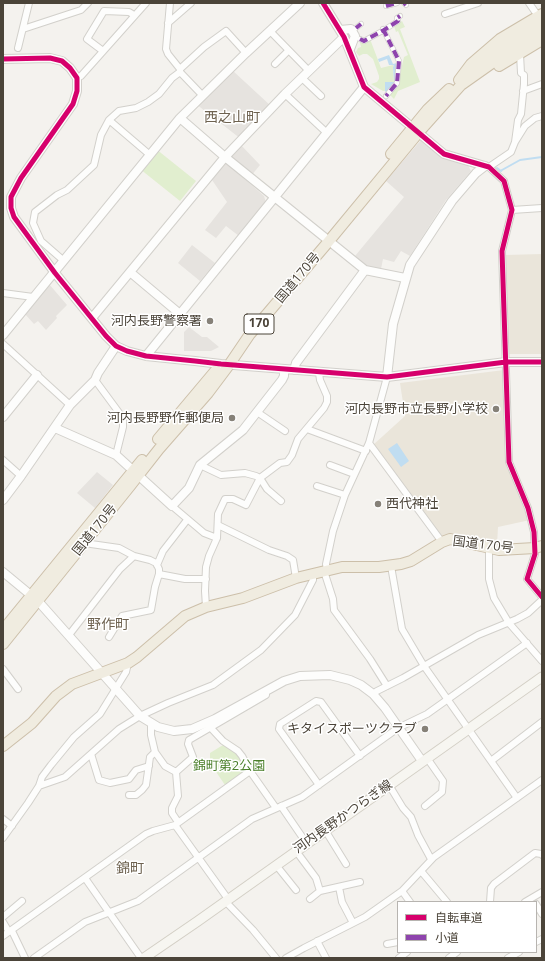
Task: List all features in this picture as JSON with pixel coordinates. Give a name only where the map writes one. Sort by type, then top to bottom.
[{"type":"highway","points":[[460,82],[471,64],[500,39],[541,17]]},
{"type":"highway","name":"国道170号","points":[[3,630],[35,598],[86,542],[136,473],[156,442],[225,364],[268,303],[326,239],[416,129],[428,109],[460,82],[542,31]]},
{"type":"highway","points":[[460,82],[478,78],[542,40]]},
{"type":"highway","name":"国道170号","points":[[3,644],[35,598],[136,473]]},
{"type":"highway","name":"国道170号","points":[[3,746],[32,723],[56,696],[72,684],[128,663],[185,616],[206,607],[243,598],[296,578],[342,567],[391,566],[411,561],[442,542],[450,539],[460,540],[490,548],[512,550],[539,547]]},
{"type":"main road","name":"河内長野かつらぎ線","points":[[143,958],[307,844],[542,677]]},
{"type":"street","points":[[18,48],[29,3]]},
{"type":"street","points":[[23,28],[81,10],[88,3]]},
{"type":"street","points":[[77,78],[81,76],[146,3]]},
{"type":"street","points":[[170,3],[166,49],[180,71],[203,96]]},
{"type":"street","points":[[3,336],[33,297],[55,273],[180,118],[246,53],[300,3]]},
{"type":"street","points":[[323,3],[350,49],[364,87],[444,154],[487,166],[504,181],[512,210],[502,251],[509,462],[528,508],[539,547],[527,579],[542,598],[528,613],[509,623],[478,635],[424,666],[377,690],[373,694]]},
{"type":"street","points":[[386,6],[397,3]]},
{"type":"street","points":[[445,14],[478,3]]},
{"type":"street","points":[[529,3],[541,17]]},
{"type":"street","points":[[168,23],[191,6]]},
{"type":"street","points":[[103,51],[87,39],[104,11],[129,12],[134,15]]},
{"type":"street","points":[[360,39],[364,41],[398,21],[397,16]]},
{"type":"street","points":[[356,28],[361,24]]},
{"type":"street","points":[[340,30],[351,29],[355,36],[350,49]]},
{"type":"street","points":[[384,29],[399,61],[397,83],[386,96]]},
{"type":"street","points":[[270,31],[309,71]]},
{"type":"street","points":[[64,261],[41,241],[33,223],[35,212],[57,195],[67,190],[94,166],[100,135],[109,120],[119,112],[136,108],[159,94],[172,78],[204,47],[226,32],[246,53]]},
{"type":"street","points":[[92,318],[225,157],[285,94],[344,37]]},
{"type":"street","points":[[275,64],[288,51]]},
{"type":"street","points":[[515,142],[518,120],[521,114],[524,75],[521,73],[520,54]]},
{"type":"street","points":[[3,59],[50,58],[62,61],[70,68],[77,78],[77,92],[73,104],[21,178],[12,196],[11,208],[14,217],[55,273],[106,336],[116,346],[127,351],[146,356],[387,377],[506,362],[542,362]]},
{"type":"street","points":[[302,78],[321,96]]},
{"type":"street","points":[[523,91],[542,84]]},
{"type":"street","points":[[146,356],[364,87]]},
{"type":"street","points":[[285,94],[327,133]]},
{"type":"street","points":[[387,686],[370,659],[334,610],[333,599],[326,571],[329,546],[345,495],[369,443],[387,377],[393,324],[405,278],[410,265],[452,201],[476,173],[511,152],[515,142],[525,126],[535,118],[542,116]]},
{"type":"street","points":[[180,118],[225,157],[365,270],[405,278]]},
{"type":"street","points":[[109,120],[150,155]]},
{"type":"street","points":[[512,210],[542,208]]},
{"type":"street","points":[[294,370],[296,363],[365,270]]},
{"type":"street","points":[[130,272],[180,314]]},
{"type":"street","points":[[3,293],[33,297]]},
{"type":"street","points":[[3,344],[70,405]]},
{"type":"street","points":[[3,500],[70,405],[95,380],[98,372],[116,346]]},
{"type":"street","points":[[172,506],[189,488],[200,465],[243,430],[282,380],[284,376],[284,369]]},
{"type":"street","points":[[206,607],[206,579],[209,556],[217,538],[218,514],[225,499],[234,499],[246,505],[260,478],[280,463],[287,462],[292,455],[298,439],[327,402],[327,396],[320,380],[319,372]]},
{"type":"street","points":[[3,417],[37,375]]},
{"type":"street","points":[[95,380],[123,418],[123,427],[116,455]]},
{"type":"street","points":[[257,412],[285,431]]},
{"type":"street","points":[[55,428],[116,455],[187,520],[204,533],[217,538]]},
{"type":"street","points":[[307,429],[366,451]]},
{"type":"street","points":[[369,443],[442,542]]},
{"type":"street","points":[[3,460],[21,476]]},
{"type":"street","points":[[200,465],[221,475],[245,474],[256,476],[260,478],[267,489],[281,501]]},
{"type":"street","points":[[330,465],[354,474]]},
{"type":"street","points":[[317,486],[345,495]]},
{"type":"street","points":[[157,565],[163,551],[187,520]]},
{"type":"street","points":[[218,526],[294,560],[296,578]]},
{"type":"street","points":[[86,542],[118,548],[134,556],[150,560],[157,565],[159,569],[151,610],[122,616],[109,637]]},
{"type":"street","points":[[490,548],[489,579],[494,598],[509,623],[542,661]]},
{"type":"street","points":[[68,635],[120,569],[134,556]]},
{"type":"street","points":[[391,566],[402,629],[424,666],[517,798]]},
{"type":"street","points":[[3,572],[35,598],[140,716],[151,724],[162,728],[174,731],[192,729],[215,719],[266,690],[291,678],[330,675],[350,680],[361,685],[373,694],[385,708],[398,728],[443,781],[442,792],[425,806]]},
{"type":"street","points":[[159,574],[185,579],[206,579]]},
{"type":"street","points":[[39,786],[65,777],[118,729],[140,716],[213,685],[261,650],[295,615],[313,580],[312,574]]},
{"type":"street","points":[[34,958],[85,922],[138,900],[252,819],[302,797],[398,728],[427,714],[527,643]]},
{"type":"street","points":[[3,838],[39,786],[42,777],[74,737],[100,714],[126,672],[128,663]]},
{"type":"street","points":[[3,669],[18,689]]},
{"type":"street","points":[[176,772],[193,758],[188,744],[189,740],[266,695],[266,690]]},
{"type":"street","points":[[319,785],[279,729],[280,724],[316,701],[321,702],[360,756]]},
{"type":"street","points":[[491,761],[542,722]]},
{"type":"street","points":[[151,724],[151,735],[155,752],[164,766],[176,772]]},
{"type":"street","points":[[210,727],[223,741],[238,751],[250,771],[307,844]]},
{"type":"street","points":[[129,795],[136,795],[146,784],[150,758],[155,752]]},
{"type":"street","points":[[91,754],[99,780],[110,783],[129,779],[136,770],[149,766]]},
{"type":"street","points":[[3,936],[146,834],[176,824],[250,771]]},
{"type":"street","points":[[176,772],[178,796],[172,808],[172,813],[176,824],[197,858],[227,900],[276,958]]},
{"type":"street","points":[[286,958],[365,917],[402,891],[431,859],[542,780]]},
{"type":"street","points":[[389,785],[403,808],[411,817],[418,835],[431,859]]},
{"type":"street","points":[[3,819],[12,826]]},
{"type":"street","points":[[325,830],[346,864]]},
{"type":"street","points":[[296,851],[316,878],[320,891]]},
{"type":"street","points":[[490,901],[491,888],[494,884],[535,853],[542,855]]},
{"type":"street","points":[[276,865],[296,890]]},
{"type":"street","points":[[421,871],[446,901]]},
{"type":"street","points":[[86,878],[143,958]]},
{"type":"street","points":[[310,899],[320,891],[360,882]]},
{"type":"street","points":[[339,887],[342,902],[353,923]]},
{"type":"street","points":[[402,891],[409,901]]},
{"type":"street","points":[[534,901],[542,892]]},
{"type":"street","points":[[3,917],[22,902]]},
{"type":"street","points":[[3,922],[11,931],[25,958]]},
{"type":"street","points":[[317,941],[326,958]]},
{"type":"street","points":[[387,944],[397,942]]},
{"type":"street","points":[[508,958],[517,953]]},
{"type":"shaded area","points":[[232,70],[271,106],[241,139],[196,104]]},
{"type":"shaded area","points":[[421,140],[443,158],[468,165],[471,171],[446,200],[410,256],[401,251],[394,262],[383,259],[381,269],[367,267],[355,256],[404,197],[386,181]]},
{"type":"shaded area","points":[[240,144],[260,165],[251,176],[226,156]]},
{"type":"shaded area","points":[[223,160],[264,196],[266,203],[239,236],[226,226],[216,238],[205,230],[227,202],[210,177]]},
{"type":"shaded area","points":[[192,245],[215,263],[200,281],[178,263]]},
{"type":"shaded area","points":[[542,254],[542,354],[508,354],[505,255]]},
{"type":"shaded area","points":[[49,284],[67,305],[56,316],[57,318],[46,330],[38,321],[34,324],[24,313]]},
{"type":"shaded area","points":[[189,327],[202,337],[207,337],[219,347],[211,351],[184,351],[184,332]]},
{"type":"shaded area","points":[[504,370],[507,466],[530,520],[498,527],[497,545],[439,538],[373,445],[405,416],[400,383]]},
{"type":"shaded area","points":[[97,472],[113,485],[95,508],[77,493]]},
{"type":"green space","points":[[402,21],[405,27],[400,29],[420,82],[398,91],[394,99],[390,95],[398,83],[404,57],[408,55],[398,31],[396,32],[394,26]]},
{"type":"green space","points":[[370,39],[381,68],[393,65],[394,67],[394,82],[385,82],[385,91],[371,84],[377,82],[379,79],[373,59],[367,54],[359,56],[356,52],[358,48],[361,47],[360,43]]},
{"type":"green space","points":[[156,149],[196,181],[180,201],[140,169]]},
{"type":"green space","name":"錦町第2公園","points":[[223,745],[239,754],[246,769],[246,772],[225,785],[210,763],[210,753]]},
{"type":"water","points":[[389,55],[393,64],[397,63],[396,81],[387,93],[385,91],[385,82],[394,82],[394,66],[389,65],[387,59],[379,62],[378,59]]},
{"type":"water","points":[[397,443],[409,461],[401,467],[388,449]]},
{"type":"waterway","points":[[497,168],[501,171],[520,160],[542,157]]},
{"type":"marked path","points":[[386,6],[397,3]]},
{"type":"marked path","points":[[360,39],[364,41],[384,30],[398,21],[397,18],[400,16]]},
{"type":"marked path","points":[[356,28],[361,24]]},
{"type":"marked path","points":[[383,29],[399,61],[397,83],[386,96]]},
{"type":"cycle path","points":[[323,3],[344,37],[364,87],[444,154],[489,167],[504,181],[512,210],[502,251],[509,462],[528,508],[534,532],[535,554],[527,579],[542,597]]},
{"type":"cycle path","points":[[3,59],[50,58],[62,61],[70,68],[77,78],[77,91],[73,104],[21,178],[11,197],[11,208],[14,217],[55,273],[106,336],[116,346],[127,351],[146,356],[221,364],[387,377],[506,362],[542,362]]},
{"type":"place","name":"河内長野警察署","points":[[210,321]]},
{"type":"place","name":"河内長野市立長野小学校","points":[[496,409]]},
{"type":"place","name":"河内長野野作郵便局","points":[[232,418]]},
{"type":"place","name":"西代神社","points":[[378,504]]},
{"type":"place","name":"キタイスポーツクラブ","points":[[425,729]]},
{"type":"district","name":"西之山町","points":[[232,118]]},
{"type":"district","name":"野作町","points":[[108,625]]},
{"type":"district","name":"錦町","points":[[130,869]]}]
